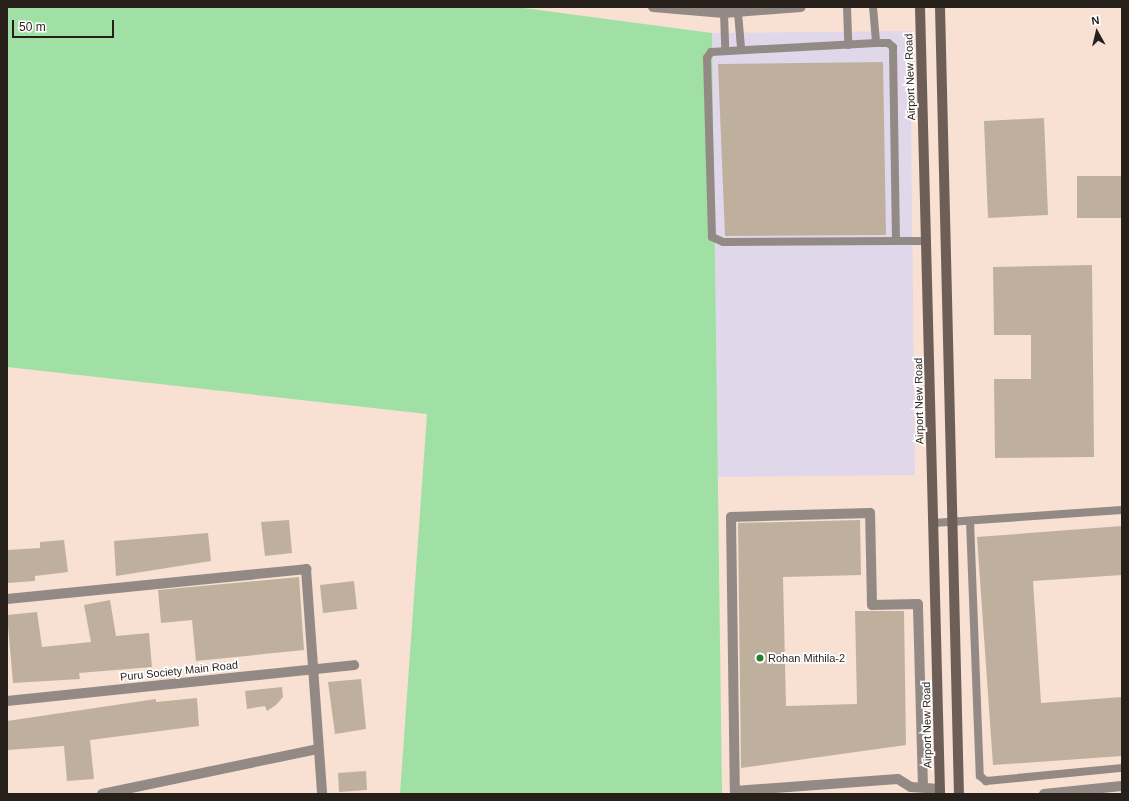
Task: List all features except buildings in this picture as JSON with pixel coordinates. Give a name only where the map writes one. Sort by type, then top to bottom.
[{"type":"main road","name":"Airport New Road","points":[[920,7],[940,791]]},
{"type":"main road","points":[[940,7],[959,794]]},
{"type":"street","points":[[653,7],[724,14],[801,7]]},
{"type":"street","points":[[923,787],[918,604],[872,605],[870,513],[731,516],[735,791],[898,779],[911,788],[923,787],[940,791]]},
{"type":"street","points":[[7,598],[306,569],[322,792]]},
{"type":"street","name":"Puru Society Main Road","points":[[7,701],[354,665]]},
{"type":"street","points":[[102,794],[318,749]]},
{"type":"street","points":[[1044,794],[1122,786]]},
{"type":"lane","points":[[846,7],[848,45]]},
{"type":"lane","points":[[873,7],[876,43]]},
{"type":"lane","points":[[738,13],[741,50]]},
{"type":"lane","points":[[724,14],[725,51]]},
{"type":"lane","points":[[896,241],[895,52],[888,43],[711,52],[707,58],[712,237],[723,242],[927,241]]},
{"type":"lane","points":[[934,523],[1122,510]]},
{"type":"lane","points":[[970,521],[980,776],[986,781],[1122,768]]},
{"type":"shaded area","points":[[910,31],[915,475],[717,477],[712,33]]},
{"type":"green space","points":[[7,7],[516,7],[712,33],[722,794],[400,794],[427,414],[7,367]]},
{"type":"place","name":"Rohan Mithila-2","points":[[760,658]]}]
